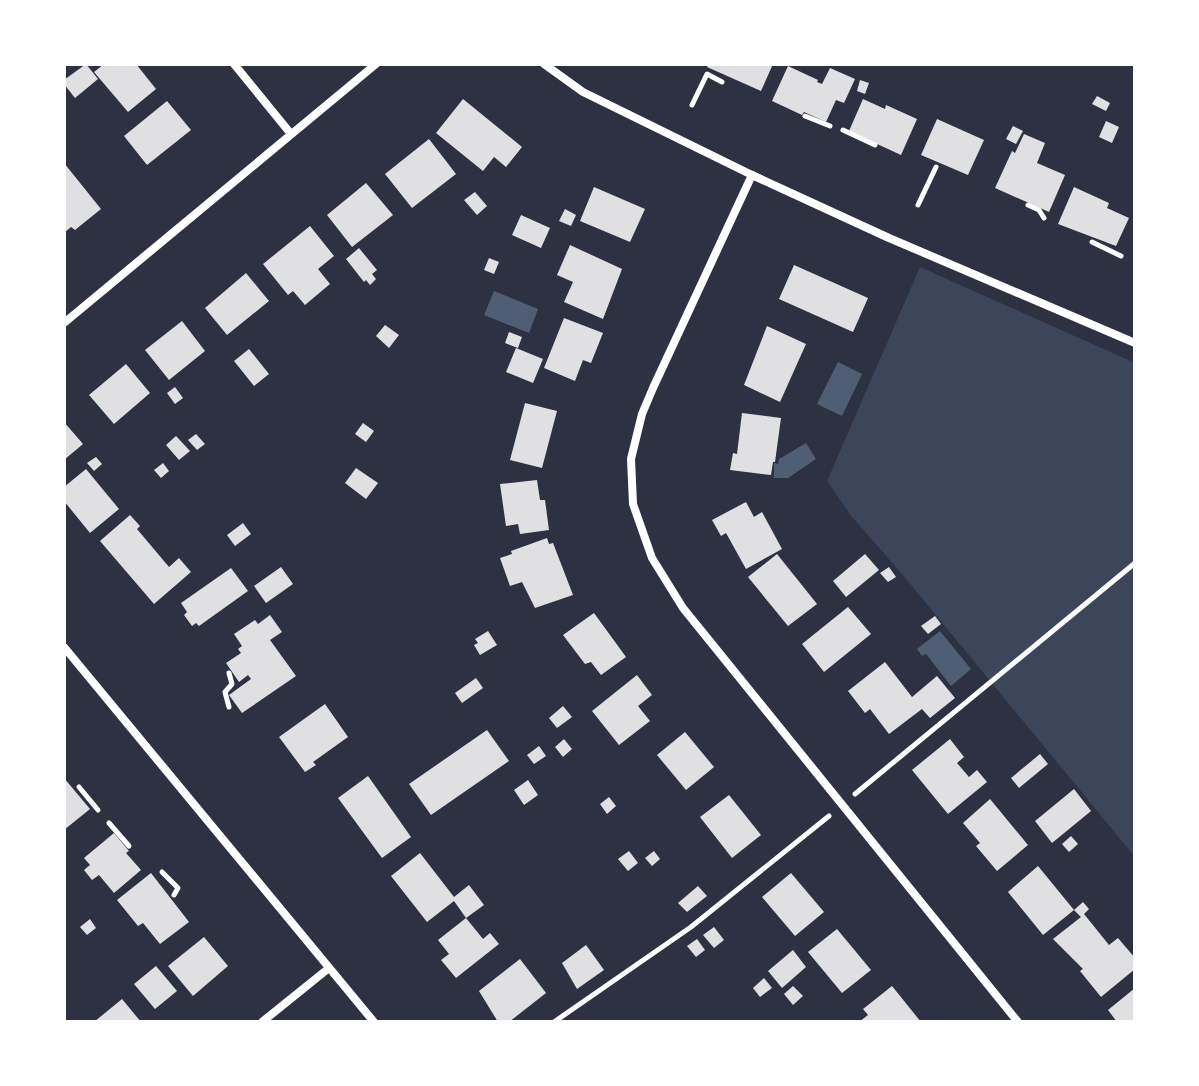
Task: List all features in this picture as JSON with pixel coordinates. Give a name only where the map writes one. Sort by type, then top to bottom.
[{"type":"street","points":[[234,64],[291,134]]},
{"type":"street","points":[[64,323],[376,64]]},
{"type":"street","points":[[544,64],[583,92],[752,175],[893,240],[1135,343]]},
{"type":"street","points":[[752,175],[642,414],[631,459],[633,504],[652,558],[683,608],[1018,1022]]},
{"type":"street","points":[[64,647],[374,1022]]},
{"type":"street","points":[[262,1022],[329,968]]},
{"type":"path","points":[[692,105],[707,74],[722,82]]},
{"type":"path","points":[[805,116],[830,126]]},
{"type":"path","points":[[843,130],[875,145]]},
{"type":"path","points":[[918,205],[936,167]]},
{"type":"path","points":[[1028,205],[1039,210],[1044,218]]},
{"type":"path","points":[[1092,242],[1121,256]]},
{"type":"path","points":[[229,673],[232,684],[225,692],[229,707]]},
{"type":"path","points":[[79,787],[98,810]]},
{"type":"path","points":[[109,823],[129,846]]},
{"type":"path","points":[[162,872],[178,888],[174,895]]},
{"type":"shaded area","points":[[920,267],[1135,363],[1135,857],[852,517],[827,481]]},
{"type":"shaded area","points":[[494,291],[538,309],[529,333],[484,315]]},
{"type":"shaded area","points":[[838,362],[862,374],[842,416],[817,404]]},
{"type":"shaded area","points":[[806,443],[816,459],[788,478],[774,478],[774,463],[778,464],[779,459]]},
{"type":"shaded area","points":[[940,631],[971,669],[951,686],[926,654],[922,656],[917,649]]},
{"type":"building","points":[[86,64],[98,79],[75,98],[64,80]]},
{"type":"building","points":[[104,64],[136,64],[156,89],[128,112],[94,72]]},
{"type":"building","points":[[708,64],[773,64],[761,91],[707,67]]},
{"type":"building","points":[[788,66],[822,84],[830,68],[855,79],[844,103],[836,100],[826,122],[772,101]]},
{"type":"building","points":[[860,80],[869,83],[865,94],[857,91]]},
{"type":"building","points":[[1097,96],[1110,103],[1106,111],[1092,104]]},
{"type":"building","points":[[463,99],[522,147],[506,167],[494,157],[483,171],[436,133]]},
{"type":"building","points":[[863,99],[917,119],[901,155],[849,131]]},
{"type":"building","points":[[167,101],[191,130],[147,165],[124,136]]},
{"type":"building","points":[[937,119],[984,140],[968,175],[921,155]]},
{"type":"building","points":[[1106,121],[1119,127],[1112,143],[1099,137]]},
{"type":"building","points":[[1013,126],[1023,131],[1016,144],[1006,139]]},
{"type":"building","points":[[1024,134],[1045,143],[1037,163],[1065,175],[1049,212],[995,188],[1012,151],[1015,153]]},
{"type":"building","points":[[429,139],[456,174],[412,208],[385,174]]},
{"type":"building","points":[[64,163],[101,209],[75,230],[71,227],[64,233]]},
{"type":"building","points":[[366,183],[393,215],[352,247],[327,215]]},
{"type":"building","points":[[594,187],[645,209],[630,242],[580,221]]},
{"type":"building","points":[[1074,187],[1109,203],[1107,208],[1129,218],[1116,246],[1058,224]]},
{"type":"building","points":[[475,192],[487,206],[477,215],[464,200]]},
{"type":"building","points":[[565,209],[576,215],[571,226],[559,221]]},
{"type":"building","points":[[521,215],[550,228],[541,248],[512,235]]},
{"type":"building","points":[[310,226],[334,256],[318,269],[330,284],[305,305],[293,291],[288,295],[263,264]]},
{"type":"building","points":[[570,245],[622,269],[603,319],[564,302],[573,282],[557,275]]},
{"type":"building","points":[[359,248],[377,270],[372,274],[376,279],[370,285],[346,259]]},
{"type":"building","points":[[489,258],[499,262],[494,274],[484,270]]},
{"type":"building","points":[[794,265],[868,298],[853,332],[779,299]]},
{"type":"building","points":[[246,273],[269,301],[227,335],[205,308]]},
{"type":"building","points":[[564,318],[603,333],[591,363],[583,360],[575,381],[544,368]]},
{"type":"building","points":[[182,321],[205,351],[169,380],[145,350]]},
{"type":"building","points":[[385,325],[399,335],[389,348],[376,336]]},
{"type":"building","points":[[767,326],[806,344],[780,402],[744,385]]},
{"type":"building","points":[[509,332],[522,337],[518,348],[505,343]]},
{"type":"building","points":[[516,348],[543,359],[533,383],[506,372]]},
{"type":"building","points":[[249,349],[269,374],[254,386],[234,361]]},
{"type":"building","points":[[126,364],[150,393],[114,424],[89,395]]},
{"type":"building","points":[[175,387],[183,398],[175,404],[167,393]]},
{"type":"building","points":[[525,403],[557,411],[542,468],[510,460]]},
{"type":"building","points":[[742,413],[781,418],[771,475],[730,470],[733,453],[737,454]]},
{"type":"building","points":[[64,422],[83,444],[64,460]]},
{"type":"building","points":[[363,423],[374,431],[366,442],[355,434]]},
{"type":"building","points":[[196,434],[205,444],[197,450],[188,440]]},
{"type":"building","points":[[176,436],[190,451],[179,460],[166,445]]},
{"type":"building","points":[[96,457],[102,464],[94,471],[87,463]]},
{"type":"building","points":[[163,463],[169,471],[161,478],[154,470]]},
{"type":"building","points":[[356,468],[378,483],[366,499],[345,483]]},
{"type":"building","points":[[86,469],[119,509],[90,533],[64,501],[64,487]]},
{"type":"building","points":[[537,480],[540,500],[545,500],[549,530],[520,534],[518,524],[506,526],[500,484]]},
{"type":"building","points":[[746,502],[754,517],[762,512],[782,549],[746,569],[726,533],[721,536],[712,520]]},
{"type":"building","points":[[130,515],[140,526],[137,529],[169,567],[179,558],[191,572],[154,604],[100,541]]},
{"type":"building","points":[[243,523],[251,534],[235,546],[227,535]]},
{"type":"building","points":[[547,538],[549,544],[553,543],[573,595],[535,608],[522,582],[510,586],[500,558]]},
{"type":"building","points":[[777,554],[817,604],[788,626],[748,577]]},
{"type":"building","points":[[865,554],[879,570],[846,597],[833,581]]},
{"type":"building","points":[[281,567],[293,584],[266,603],[254,586]]},
{"type":"building","points":[[889,567],[896,577],[888,582],[880,573]]},
{"type":"building","points":[[231,568],[248,591],[199,626],[196,623],[192,626],[184,615],[187,612],[181,603]]},
{"type":"building","points":[[848,607],[871,634],[824,672],[802,644]]},
{"type":"building","points":[[594,613],[626,657],[601,675],[591,662],[585,664],[563,635]]},
{"type":"building","points":[[270,615],[282,632],[270,640],[296,676],[242,713],[229,695],[251,679],[248,675],[239,682],[226,663],[241,653],[238,649],[242,646],[234,634],[255,620],[258,624]]},
{"type":"building","points":[[935,616],[941,624],[928,634],[921,626]]},
{"type":"building","points":[[488,631],[497,645],[480,655],[474,645],[478,643],[475,639]]},
{"type":"building","points":[[885,662],[912,697],[937,676],[955,698],[930,718],[922,709],[889,734],[870,709],[865,713],[848,691]]},
{"type":"building","points":[[637,675],[652,695],[638,706],[650,721],[619,745],[592,711]]},
{"type":"building","points":[[476,678],[483,688],[462,703],[455,693]]},
{"type":"building","points":[[325,704],[348,737],[313,762],[316,765],[305,772],[279,737]]},
{"type":"building","points":[[563,706],[572,717],[557,728],[549,718]]},
{"type":"building","points":[[487,730],[509,761],[431,815],[409,784]]},
{"type":"building","points":[[685,732],[714,767],[686,790],[657,755]]},
{"type":"building","points":[[564,739],[572,749],[563,757],[555,747]]},
{"type":"building","points":[[950,739],[964,757],[957,763],[969,777],[977,770],[987,782],[948,814],[912,770]]},
{"type":"building","points":[[539,746],[546,756],[534,764],[527,755]]},
{"type":"building","points":[[1040,754],[1048,764],[1019,788],[1011,778]]},
{"type":"building","points":[[368,776],[411,837],[382,858],[338,798]]},
{"type":"building","points":[[64,778],[90,809],[64,830]]},
{"type":"building","points":[[528,780],[538,795],[524,805],[514,790]]},
{"type":"building","points":[[1074,789],[1091,811],[1052,843],[1035,821]]},
{"type":"building","points":[[729,795],[761,835],[732,858],[700,817]]},
{"type":"building","points":[[609,797],[616,806],[607,814],[600,804]]},
{"type":"building","points":[[990,799],[1028,845],[997,871],[976,846],[980,843],[963,823]]},
{"type":"building","points":[[114,833],[141,870],[114,893],[99,875],[92,880],[84,870],[90,865],[84,858]]},
{"type":"building","points":[[1071,836],[1078,844],[1069,852],[1062,844]]},
{"type":"building","points":[[629,851],[638,863],[628,871],[618,859]]},
{"type":"building","points":[[654,851],[660,859],[652,866],[645,858]]},
{"type":"building","points":[[420,853],[454,897],[469,885],[484,905],[466,918],[454,901],[427,922],[391,876]]},
{"type":"building","points":[[1038,866],[1074,910],[1043,935],[1008,892]]},
{"type":"building","points":[[151,873],[189,922],[160,944],[143,923],[138,926],[117,900]]},
{"type":"building","points":[[791,873],[824,912],[795,936],[762,897]]},
{"type":"building","points":[[698,886],[707,896],[687,912],[678,903]]},
{"type":"building","points":[[1083,902],[1089,909],[1084,914],[1109,945],[1118,938],[1135,958],[1135,969],[1101,997],[1080,971],[1083,969],[1053,939],[1081,917],[1074,910]]},
{"type":"building","points":[[466,918],[483,939],[490,933],[499,944],[456,978],[441,960],[449,954],[438,940]]},
{"type":"building","points":[[90,919],[96,928],[87,935],[80,927]]},
{"type":"building","points":[[714,927],[724,940],[714,948],[703,935]]},
{"type":"building","points":[[837,929],[871,970],[842,993],[808,952]]},
{"type":"building","points":[[204,937],[228,966],[193,996],[168,966]]},
{"type":"building","points":[[697,939],[705,950],[696,957],[687,946]]},
{"type":"building","points":[[586,945],[604,970],[577,989],[562,963]]},
{"type":"building","points":[[793,950],[806,967],[782,988],[768,971]]},
{"type":"building","points":[[520,959],[546,993],[509,1022],[498,1022],[479,991]]},
{"type":"building","points":[[156,966],[177,991],[155,1009],[134,984]]},
{"type":"building","points":[[764,978],[772,988],[760,997],[753,988]]},
{"type":"building","points":[[793,986],[803,996],[793,1005],[784,994]]},
{"type":"building","points":[[892,986],[921,1022],[859,1022],[868,1015],[863,1009]]},
{"type":"building","points":[[1135,988],[1135,1022],[1117,1022],[1108,1010]]},
{"type":"building","points":[[122,999],[141,1022],[94,1022]]}]
